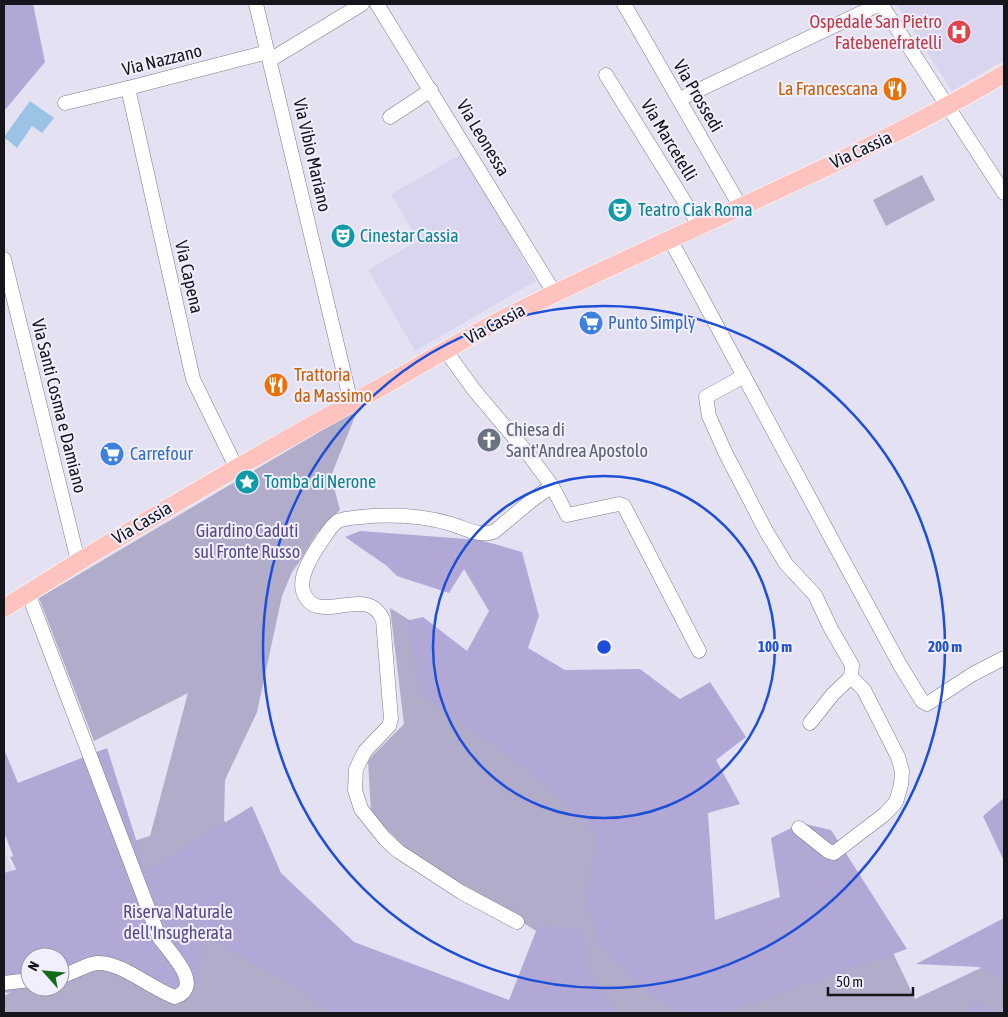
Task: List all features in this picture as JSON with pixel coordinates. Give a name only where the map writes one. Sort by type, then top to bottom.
[{"type":"main road","name":"Via Cassia","points":[[4,608],[78,561],[236,467],[495,323],[698,225],[906,128],[1004,74]]},
{"type":"street","name":"Via Vibio Mariano","points":[[256,4],[351,403]]},
{"type":"street","name":"Via Nazzano","points":[[65,102],[269,56],[362,4]]},
{"type":"street","name":"Via Leonessa","points":[[377,4],[555,294]]},
{"type":"street","name":"Via Prossedi","points":[[624,4],[740,206]]},
{"type":"street","points":[[686,96],[880,4],[949,106],[1004,193]]},
{"type":"street","name":"Via Marcetelli","points":[[606,75],[698,225]]},
{"type":"street","name":"Via Capena","points":[[128,88],[193,380],[236,467]]},
{"type":"street","points":[[390,117],[431,90]]},
{"type":"street","points":[[670,239],[886,640],[922,701],[928,704],[973,674],[1004,658]]},
{"type":"street","name":"Via Santi Cosma e Damiano","points":[[4,262],[78,561]]},
{"type":"street","points":[[446,351],[474,390],[552,486],[567,515],[619,504],[624,506],[699,651]]},
{"type":"street","points":[[744,376],[706,397],[709,416],[725,452],[766,531],[786,564],[815,595],[830,627],[852,665],[851,677],[833,694],[810,723]]},
{"type":"street","points":[[518,922],[461,892],[398,851],[385,839],[362,809],[354,790],[356,770],[362,755],[388,727],[391,719],[383,620],[378,612],[366,604],[358,603],[328,608],[319,607],[307,598],[302,583],[314,554],[331,528],[340,520],[383,515],[411,516],[445,522],[480,534],[489,533],[495,531],[552,486]]},
{"type":"street","points":[[28,593],[159,937],[180,964],[186,978],[184,991],[181,995],[175,997],[122,970],[103,963],[96,963],[70,973]]},
{"type":"street","points":[[799,828],[828,852],[834,853],[885,814],[896,802],[901,785],[902,772],[898,756],[864,690],[851,677]]},
{"type":"street","points":[[4,983],[20,981]]},
{"type":"shaded area","name":"Ospedale San Pietro Fatebenefratelli","points":[[896,4],[1004,4],[1004,60],[952,91]]},
{"type":"shaded area","points":[[463,153],[536,281],[415,351],[368,270],[418,241],[391,194]]},
{"type":"shaded area","points":[[4,849],[15,877],[4,881]]},
{"type":"green space","points":[[4,4],[33,4],[45,62],[4,111]]},
{"type":"green space","points":[[922,175],[935,200],[886,226],[873,200]]},
{"type":"green space","name":"Riserva Naturale dell'Insugherata","points":[[358,409],[331,476],[340,510],[317,533],[292,572],[282,596],[257,712],[225,780],[224,820],[252,868],[343,939],[458,1013],[4,1013],[4,996],[20,987],[20,997],[70,997],[70,947],[55,947],[10,857],[120,834],[124,844],[150,836],[188,693],[94,741],[39,598]]},
{"type":"green space","points":[[360,531],[480,540],[522,552],[539,616],[528,648],[565,670],[640,669],[680,699],[710,682],[746,737],[716,760],[740,804],[708,813],[715,920],[780,897],[771,838],[801,823],[831,830],[907,949],[724,1013],[678,1013],[639,985],[599,944],[585,896],[597,834],[526,769],[420,694],[406,621],[423,617],[467,651],[489,611],[464,569],[449,593],[397,576],[387,566],[345,537]]},
{"type":"green space","points":[[390,608],[480,664],[686,956],[863,890],[915,999],[1004,957],[1004,1013],[506,1013],[562,947],[410,853],[371,813],[368,760],[404,724]]},
{"type":"green space","points":[[107,748],[146,871],[252,806],[281,873],[354,942],[509,1000],[538,926],[582,929],[589,973],[618,1013],[330,1013],[300,989],[204,936],[198,984],[166,995],[112,968],[70,978],[70,947],[20,947],[20,990],[7,993],[4,991],[4,873],[18,869],[4,832],[4,749],[18,783]]},
{"type":"green space","points":[[1004,798],[1004,861],[983,816]]},
{"type":"green space","points":[[1004,918],[1004,980],[979,967],[916,964]]},
{"type":"green space","points":[[974,1000],[995,1013],[965,1013]]},
{"type":"water","points":[[30,101],[54,118],[42,133],[32,126],[17,148],[4,137]]},
{"type":"place","name":"Ospedale San Pietro Fatebenefratelli","points":[[959,32]]},
{"type":"place","name":"La Francescana","points":[[895,89]]},
{"type":"place","name":"Teatro Ciak Roma","points":[[620,210]]},
{"type":"place","name":"Cinestar Cassia","points":[[343,236]]},
{"type":"place","name":"Punto Simply","points":[[591,323]]},
{"type":"place","name":"Trattoria da Massimo","points":[[276,385]]},
{"type":"place","name":"Chiesa di Sant'Andrea Apostolo","points":[[489,440]]},
{"type":"place","name":"Carrefour","points":[[112,454]]},
{"type":"place","name":"Tomba di Nerone","points":[[247,482]]},
{"type":"park label","name":"Giardino Caduti sul Fronte Russo","points":[[247,541]]}]
